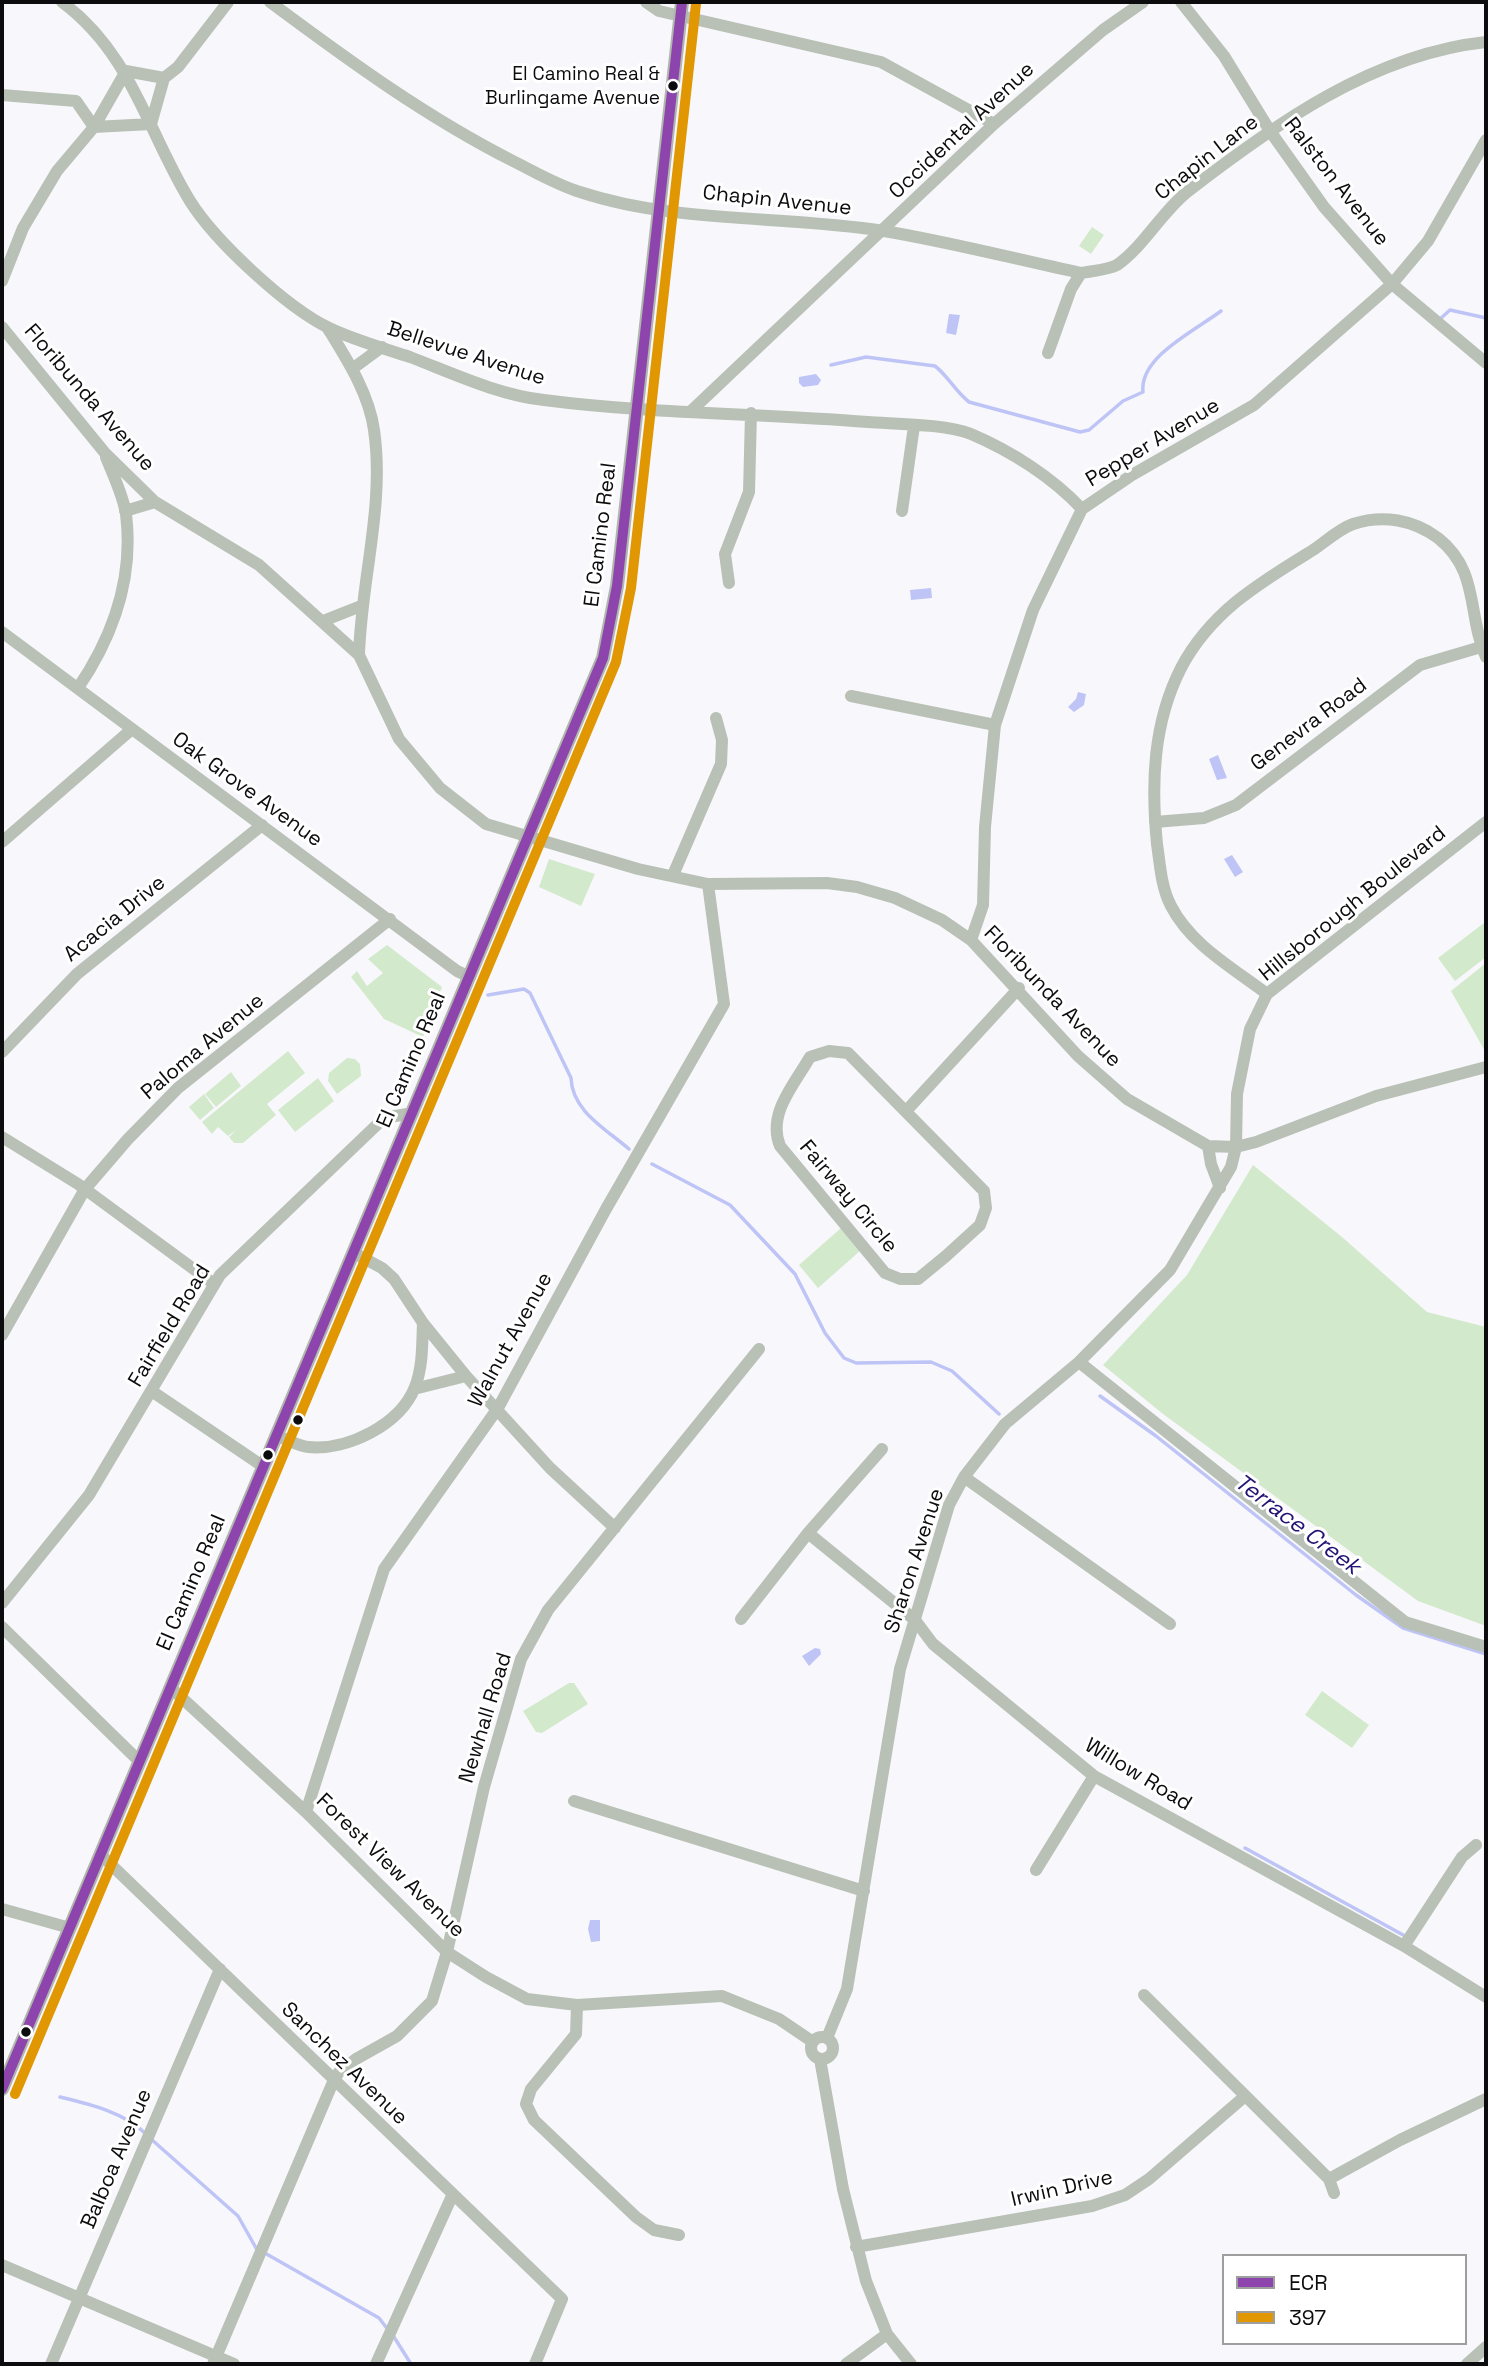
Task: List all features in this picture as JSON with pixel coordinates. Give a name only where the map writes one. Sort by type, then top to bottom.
[{"type":"main road","name":"El Camino Real","points":[[2,2089],[595,680],[609,635],[682,9]]},
{"type":"street","name":"Bellevue Avenue","points":[[62,2],[75,11],[126,71],[190,202],[221,240],[255,274],[327,327],[480,383],[539,400],[637,410],[751,413],[969,433],[1037,471],[1064,490],[1082,509]]},
{"type":"street","points":[[94,127],[151,124],[164,78],[178,67],[228,2]]},
{"type":"street","name":"Chapin Avenue","points":[[270,2],[390,89],[478,143],[577,191],[608,201],[659,209],[883,231],[1081,273]]},
{"type":"street","points":[[646,2],[659,10],[682,9],[881,62],[994,124]]},
{"type":"street","name":"Occidental Avenue","points":[[691,411],[994,124],[1103,30],[1143,2]]},
{"type":"street","name":"Ralston Avenue","points":[[1181,2],[1224,57],[1270,131],[1324,207],[1392,284],[1486,363]]},
{"type":"street","name":"Chapin Lane","points":[[1081,273],[1115,266],[1185,194],[1270,131],[1362,76],[1449,46],[1486,42]]},
{"type":"street","points":[[2,281],[23,228],[57,170],[94,127],[126,71],[164,78]]},
{"type":"street","points":[[2,95],[76,101],[94,127]]},
{"type":"street","name":"Pepper Avenue","points":[[971,940],[984,905],[985,827],[995,725],[1033,610],[1082,509],[1132,475],[1254,405],[1392,284],[1427,241],[1486,140]]},
{"type":"street","points":[[1048,353],[1071,289],[1081,273]]},
{"type":"street","name":"Floribunda Avenue","points":[[2,327],[105,453],[155,502],[259,565],[359,655],[399,740],[440,788],[486,824],[529,838],[708,884],[827,883],[857,887],[895,898],[943,920],[971,940],[1019,988],[1078,1056],[1127,1099],[1208,1146],[1236,1147],[1376,1096],[1486,1067]]},
{"type":"street","points":[[327,327],[352,369],[374,427],[378,473],[361,606],[359,655]]},
{"type":"street","points":[[352,369],[382,347]]},
{"type":"street","points":[[729,583],[725,554],[749,492],[751,413]]},
{"type":"street","points":[[902,511],[914,426]]},
{"type":"street","points":[[78,688],[98,659],[123,593],[128,563],[125,511],[105,453]]},
{"type":"street","points":[[125,511],[155,502]]},
{"type":"street","points":[[1268,994],[1190,934],[1170,905],[1160,873],[1153,772],[1161,719],[1181,668],[1209,628],[1241,595],[1352,525],[1381,519],[1411,522],[1439,539],[1467,572],[1484,652]]},
{"type":"street","points":[[323,621],[361,606]]},
{"type":"street","name":"Oak Grove Avenue","points":[[2,632],[457,971],[470,977]]},
{"type":"street","name":"Genevra Road","points":[[1155,822],[1204,818],[1236,805],[1420,665],[1484,652]]},
{"type":"street","points":[[850,696],[995,725]]},
{"type":"street","points":[[673,875],[721,764],[722,740],[716,718]]},
{"type":"street","points":[[2,842],[132,729]]},
{"type":"street","name":"Hillsborough Boulevard","points":[[1236,1147],[1237,1094],[1247,1042],[1250,1029],[1268,994],[1486,822]]},
{"type":"street","name":"Acacia Drive","points":[[2,1052],[77,974],[262,825]]},
{"type":"street","name":"Walnut Avenue","points":[[306,1812],[384,1569],[498,1408],[606,1209],[724,1004],[708,884]]},
{"type":"street","name":"Paloma Avenue","points":[[2,1335],[85,1189],[178,1088],[390,919]]},
{"type":"street","points":[[907,1110],[1019,988]]},
{"type":"street","name":"Fairway Circle","points":[[829,1051],[848,1054],[907,1110],[984,1191],[986,1208],[981,1225],[918,1279],[900,1279],[885,1273],[780,1146],[775,1131],[776,1116],[810,1057],[829,1051]]},
{"type":"street","name":"Fairfield Road","points":[[2,1603],[89,1495],[153,1392],[214,1283],[384,1118],[413,1113]]},
{"type":"street","points":[[2,1137],[85,1189],[214,1283]]},
{"type":"street","points":[[1208,1146],[1210,1164],[1220,1188]]},
{"type":"street","name":"Sharon Avenue","points":[[827,2038],[848,1989],[900,1669],[949,1505],[964,1477],[1005,1424],[1079,1362],[1170,1270],[1220,1188],[1236,1147]]},
{"type":"street","points":[[354,1253],[382,1268],[394,1279],[423,1323],[466,1376],[550,1468],[615,1528]]},
{"type":"street","points":[[277,1436],[306,1447],[332,1446],[364,1437],[392,1417],[414,1390],[422,1357],[423,1323]]},
{"type":"street","name":"Newhall Road","points":[[333,2082],[339,2072],[356,2059],[397,2036],[432,2001],[447,1952],[484,1787],[521,1659],[548,1609],[759,1349]]},
{"type":"street","points":[[1079,1362],[1405,1622],[1486,1647]]},
{"type":"street","points":[[414,1390],[466,1376]]},
{"type":"street","points":[[153,1392],[264,1468]]},
{"type":"street","points":[[741,1619],[808,1533],[882,1449]]},
{"type":"street","points":[[964,1477],[1170,1624]]},
{"type":"street","name":"Willow Road","points":[[808,1533],[915,1620],[933,1644],[1094,1776],[1404,1946],[1486,1997]]},
{"type":"street","points":[[2,1627],[140,1762]]},
{"type":"street","name":"Forest View Avenue","points":[[171,1688],[306,1812],[447,1952],[527,1999],[577,2005],[722,1996],[779,2019],[813,2042]]},
{"type":"street","points":[[1037,1870],[1094,1776]]},
{"type":"street","points":[[574,1801],[864,1891]]},
{"type":"street","points":[[1404,1946],[1462,1857],[1476,1845]]},
{"type":"street","name":"Sanchez Avenue","points":[[100,1855],[333,2082],[562,2299],[535,2364]]},
{"type":"street","points":[[2,1909],[70,1928]]},
{"type":"street","name":"Balboa Avenue","points":[[51,2364],[150,2126],[220,1969]]},
{"type":"street","points":[[1144,1995],[1329,2179],[1334,2193]]},
{"type":"street","points":[[577,2005],[576,2034],[531,2089],[526,2104],[534,2120],[636,2217],[654,2230],[679,2235]]},
{"type":"street","points":[[820,2059],[827,2058],[833,2050],[827,2038],[821,2037],[813,2042],[812,2052],[820,2059],[856,2247],[887,2334],[911,2364]]},
{"type":"street","points":[[214,2360],[333,2082]]},
{"type":"street","name":"Irwin Drive","points":[[856,2247],[1092,2206],[1125,2195],[1149,2179],[1244,2097]]},
{"type":"street","points":[[1329,2179],[1400,2140],[1486,2099]]},
{"type":"street","points":[[376,2364],[452,2196]]},
{"type":"street","points":[[2,2265],[214,2360],[234,2364]]},
{"type":"street","points":[[846,2364],[887,2334]]},
{"type":"street","points":[[1467,2364],[1486,2347]]},
{"type":"green space","points":[[1092,227],[1104,235],[1091,254],[1079,246]]},
{"type":"green space","points":[[549,859],[595,874],[581,906],[539,887]]},
{"type":"green space","points":[[1484,923],[1486,957],[1455,981],[1438,958]]},
{"type":"green space","points":[[387,945],[442,987],[423,1037],[384,1019],[351,977],[357,971],[367,986],[383,973],[368,959]]},
{"type":"green space","points":[[1486,963],[1486,1053],[1451,991]]},
{"type":"green space","points":[[288,1051],[305,1073],[267,1104],[276,1115],[243,1143],[234,1143],[229,1137],[236,1130],[228,1136],[218,1127],[212,1134],[202,1122]]},
{"type":"green space","points":[[347,1058],[355,1059],[360,1064],[361,1076],[337,1094],[328,1081],[329,1073]]},
{"type":"green space","points":[[231,1072],[241,1086],[216,1107],[205,1094]]},
{"type":"green space","points":[[318,1078],[334,1101],[295,1132],[278,1110]]},
{"type":"green space","points":[[204,1094],[214,1108],[200,1120],[189,1107]]},
{"type":"green space","points":[[1253,1165],[1342,1237],[1427,1312],[1486,1327],[1486,1626],[1418,1601],[1163,1414],[1103,1365],[1187,1275]]},
{"type":"green space","points":[[841,1228],[860,1251],[818,1288],[799,1265]]},
{"type":"green space","points":[[569,1683],[574,1683],[588,1704],[542,1733],[536,1732],[523,1711]]},
{"type":"green space","points":[[1322,1691],[1369,1725],[1352,1748],[1305,1715]]},
{"type":"water","points":[[949,314],[960,315],[956,335],[946,333]]},
{"type":"water","points":[[816,374],[821,380],[818,385],[803,387],[799,383],[799,377]]},
{"type":"water","points":[[931,588],[932,598],[911,600],[910,590]]},
{"type":"water","points":[[1078,692],[1086,694],[1084,705],[1074,712],[1068,707],[1076,699]]},
{"type":"water","points":[[1218,755],[1227,778],[1217,780],[1209,759]]},
{"type":"water","points":[[1232,855],[1243,872],[1235,877],[1224,859]]},
{"type":"water","points":[[815,1648],[820,1649],[821,1654],[809,1666],[802,1656]]},
{"type":"water","points":[[590,1920],[600,1920],[600,1941],[591,1942],[588,1929]]},
{"type":"waterway","points":[[1440,319],[1450,310],[1486,318]]},
{"type":"waterway","points":[[831,365],[866,357],[935,366],[969,402],[1080,432],[1089,430],[1123,401],[1143,392],[1144,379],[1159,356],[1221,311]]},
{"type":"waterway","name":"Terrace Creek","points":[[488,995],[524,989],[530,993],[571,1078],[577,1100],[592,1118],[629,1149]]},
{"type":"waterway","name":"Terrace Creek","points":[[652,1164],[730,1205],[795,1274],[825,1333],[844,1358],[856,1363],[931,1362],[952,1371],[999,1414]]},
{"type":"waterway","name":"Terrace Creek","points":[[1100,1396],[1156,1436],[1356,1595],[1403,1628],[1486,1654]]},
{"type":"waterway","points":[[1245,1848],[1405,1936]]},
{"type":"waterway","points":[[60,2097],[117,2114],[146,2134]]},
{"type":"waterway","points":[[151,2139],[238,2216],[256,2248],[379,2318],[389,2331]]},
{"type":"waterway","points":[[394,2337],[411,2364]]},
{"type":"transit line","name":"ECR","points":[[2,2089],[603,658],[617,586],[682,2]]},
{"type":"transit line","name":"397","points":[[15,2094],[616,662],[631,588],[696,4]]},
{"type":"place","name":"El Camino Real & Burlingame Avenue","points":[[673,86]]}]
